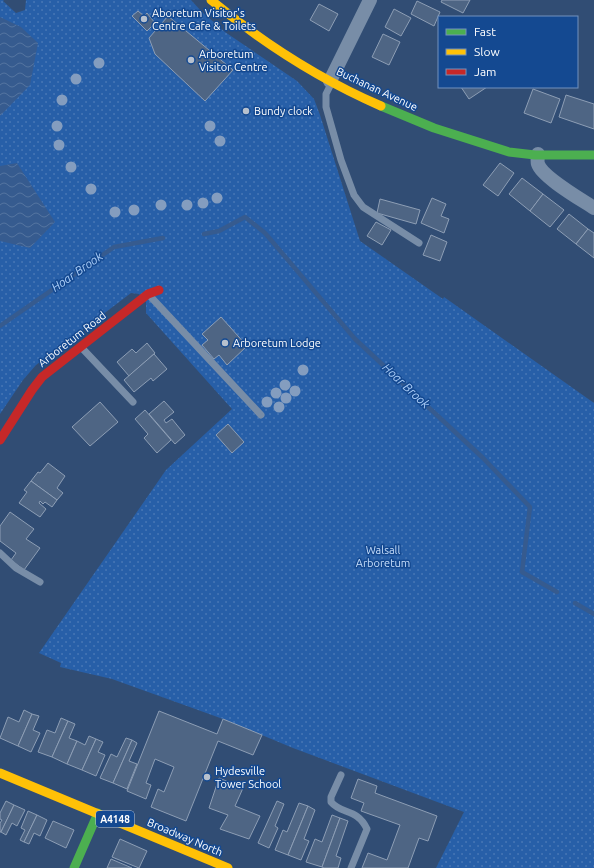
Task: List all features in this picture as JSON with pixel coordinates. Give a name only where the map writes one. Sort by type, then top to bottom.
[{"type":"main road","name":"Buchanan Avenue","points":[[211,0],[232,19],[306,68],[405,117],[456,135],[514,152],[552,156],[594,155]]},
{"type":"main road","name":"Arboretum Road","points":[[0,440],[42,377],[148,294],[159,290]]},
{"type":"main road","name":"Broadway North","points":[[0,773],[228,868]]},
{"type":"main road","points":[[74,868],[98,813]]},
{"type":"street","points":[[331,81],[370,0]]},
{"type":"street","points":[[538,154],[538,164],[540,168],[554,182],[594,208]]},
{"type":"lane","points":[[331,81],[326,94],[326,107],[341,160],[354,195],[363,207],[419,242]]},
{"type":"lane","points":[[148,294],[261,414]]},
{"type":"lane","points":[[81,346],[134,402]]},
{"type":"lane","points":[[0,553],[16,568],[40,582]]},
{"type":"lane","points":[[341,775],[331,797],[331,802],[334,806],[356,815],[363,821],[367,829],[351,868]]},
{"type":"green space","name":"Walsall Arboretum","points":[[0,0],[4,0],[3,1],[16,13],[25,10],[26,0],[191,0],[225,32],[297,81],[314,99],[360,241],[443,299],[444,297],[594,403],[594,868],[436,868],[464,812],[293,748],[223,719],[112,679],[60,667],[61,663],[39,653],[166,470],[232,409],[146,313],[146,302],[139,294],[131,293],[36,365],[23,380],[0,414]]},
{"type":"water","points":[[0,17],[21,27],[38,43],[30,85],[0,116]]},
{"type":"water","points":[[17,163],[55,222],[30,248],[0,241],[0,166]]},
{"type":"building","points":[[442,0],[470,0],[463,13],[441,2]]},
{"type":"building","points":[[417,1],[440,12],[434,26],[411,14]]},
{"type":"building","points":[[319,4],[338,14],[329,31],[310,20]]},
{"type":"building","points":[[394,9],[411,18],[401,36],[385,27]]},
{"type":"building","name":"Aboretum Visitor's Centre Cafe & Toilets","points":[[138,11],[144,16],[147,13],[155,23],[147,31],[132,16]]},
{"type":"building","name":"Arboretum Visitor Centre","points":[[168,16],[233,70],[205,101],[155,54],[149,38]]},
{"type":"building","points":[[383,34],[400,42],[389,65],[372,57]]},
{"type":"building","points":[[462,88],[486,88],[469,99]]},
{"type":"building","points":[[533,89],[560,99],[551,123],[524,113]]},
{"type":"building","points":[[566,95],[594,104],[594,129],[559,117]]},
{"type":"building","points":[[500,163],[514,173],[498,196],[483,185]]},
{"type":"building","points":[[522,178],[543,194],[530,211],[509,194]]},
{"type":"building","points":[[543,194],[564,210],[550,227],[530,211]]},
{"type":"building","points":[[432,198],[446,204],[441,216],[449,219],[444,233],[421,223]]},
{"type":"building","points":[[380,199],[420,210],[416,224],[377,213]]},
{"type":"building","points":[[569,214],[588,229],[576,244],[557,229]]},
{"type":"building","points":[[376,222],[391,230],[382,245],[367,236]]},
{"type":"building","points":[[588,229],[594,233],[594,258],[576,244]]},
{"type":"building","points":[[431,235],[447,242],[440,261],[423,255]]},
{"type":"building","name":"Arboretum Lodge","points":[[221,317],[247,346],[227,365],[219,355],[214,359],[202,345],[208,340],[202,334]]},
{"type":"building","points":[[147,343],[155,353],[129,376],[117,362],[132,349],[136,353]]},
{"type":"building","points":[[154,354],[167,369],[153,381],[151,378],[134,392],[124,380]]},
{"type":"building","points":[[164,401],[174,412],[164,420],[166,423],[172,419],[185,435],[175,444],[149,414]]},
{"type":"building","points":[[100,402],[118,422],[90,446],[72,427]]},
{"type":"building","points":[[145,410],[171,440],[157,453],[144,438],[148,434],[135,419]]},
{"type":"building","points":[[228,424],[244,442],[232,453],[216,435]]},
{"type":"building","points":[[48,463],[65,476],[57,488],[63,493],[57,500],[31,481]]},
{"type":"building","points":[[31,481],[57,500],[52,507],[45,502],[43,504],[40,501],[39,503],[46,509],[40,517],[19,503],[27,492],[24,490]]},
{"type":"building","points":[[10,512],[34,529],[26,539],[40,548],[24,570],[11,560],[16,553],[0,541],[0,526]]},
{"type":"building","points":[[24,710],[32,714],[18,746],[0,738],[8,717],[19,722]]},
{"type":"building","points":[[159,711],[217,734],[223,719],[262,735],[253,755],[218,741],[186,821],[151,807],[158,789],[164,792],[174,767],[155,759],[146,783],[151,785],[146,799],[127,791]]},
{"type":"building","points":[[32,714],[39,716],[33,730],[40,733],[31,752],[18,746]]},
{"type":"building","points":[[61,718],[68,721],[52,757],[38,752],[47,730],[55,733]]},
{"type":"building","points":[[68,721],[75,724],[69,738],[77,741],[67,764],[52,757]]},
{"type":"building","points":[[89,736],[96,739],[82,770],[67,764],[77,741],[85,745]]},
{"type":"building","points":[[126,738],[132,740],[113,783],[100,778],[111,754],[117,757]]},
{"type":"building","points":[[96,739],[103,742],[98,752],[105,755],[96,776],[82,770]]},
{"type":"building","points":[[132,740],[137,743],[129,761],[137,764],[127,789],[113,783]]},
{"type":"building","points":[[219,778],[243,788],[235,806],[260,816],[249,839],[220,829],[228,815],[209,808]]},
{"type":"building","points":[[358,779],[377,786],[375,793],[437,816],[428,841],[419,838],[408,868],[362,868],[368,853],[387,860],[400,825],[361,811],[364,803],[351,798]]},
{"type":"building","points":[[6,801],[14,805],[0,832],[0,823],[2,820],[0,819],[0,813]]},
{"type":"building","points":[[277,801],[284,804],[275,826],[278,828],[269,848],[258,843]]},
{"type":"building","points":[[299,803],[308,806],[288,855],[275,850],[283,830],[287,832]]},
{"type":"building","points":[[14,805],[25,810],[17,826],[12,823],[6,835],[1,832]]},
{"type":"building","points":[[308,806],[315,810],[304,839],[309,841],[301,860],[288,855]]},
{"type":"building","points":[[28,811],[37,815],[24,842],[20,840],[25,830],[21,828]]},
{"type":"building","points":[[37,815],[47,820],[40,836],[34,833],[29,844],[24,842]]},
{"type":"building","points":[[332,815],[340,818],[322,867],[306,862],[315,839],[322,842]]},
{"type":"building","points":[[340,818],[348,821],[336,856],[341,858],[338,868],[324,868],[322,867]]},
{"type":"building","points":[[53,821],[74,830],[66,848],[45,838]]},
{"type":"building","points":[[120,839],[147,851],[139,868],[112,857]]},
{"type":"building","points":[[111,859],[132,868],[107,868]]},
{"type":"waterway","name":"Hoar Brook","points":[[204,234],[219,231],[245,217],[265,233],[355,339],[483,458],[530,507],[522,572],[557,592]]},
{"type":"waterway","name":"Hoar Brook","points":[[0,326],[114,247],[163,238]]},
{"type":"waterway","name":"Hoar Brook","points":[[575,603],[594,614]]},
{"type":"traffic: fast","points":[[381,106],[434,128],[509,152],[535,155],[594,155]]},
{"type":"traffic: fast","points":[[74,868],[98,813]]},
{"type":"traffic: slow","points":[[211,0],[251,31],[292,59],[336,84],[381,106]]},
{"type":"traffic: slow","points":[[0,773],[228,868]]},
{"type":"traffic: jam","points":[[0,440],[42,377],[148,294],[159,290]]},
{"type":"place","name":"Aboretum Visitor's Centre Cafe & Toilets","points":[[144,19]]},
{"type":"place","name":"Arboretum Visitor Centre","points":[[191,60]]},
{"type":"place","name":"Bundy clock","points":[[246,111]]},
{"type":"place","name":"Arboretum Lodge","points":[[225,343]]},
{"type":"place","name":"Hydesville Tower School","points":[[207,777]]}]
